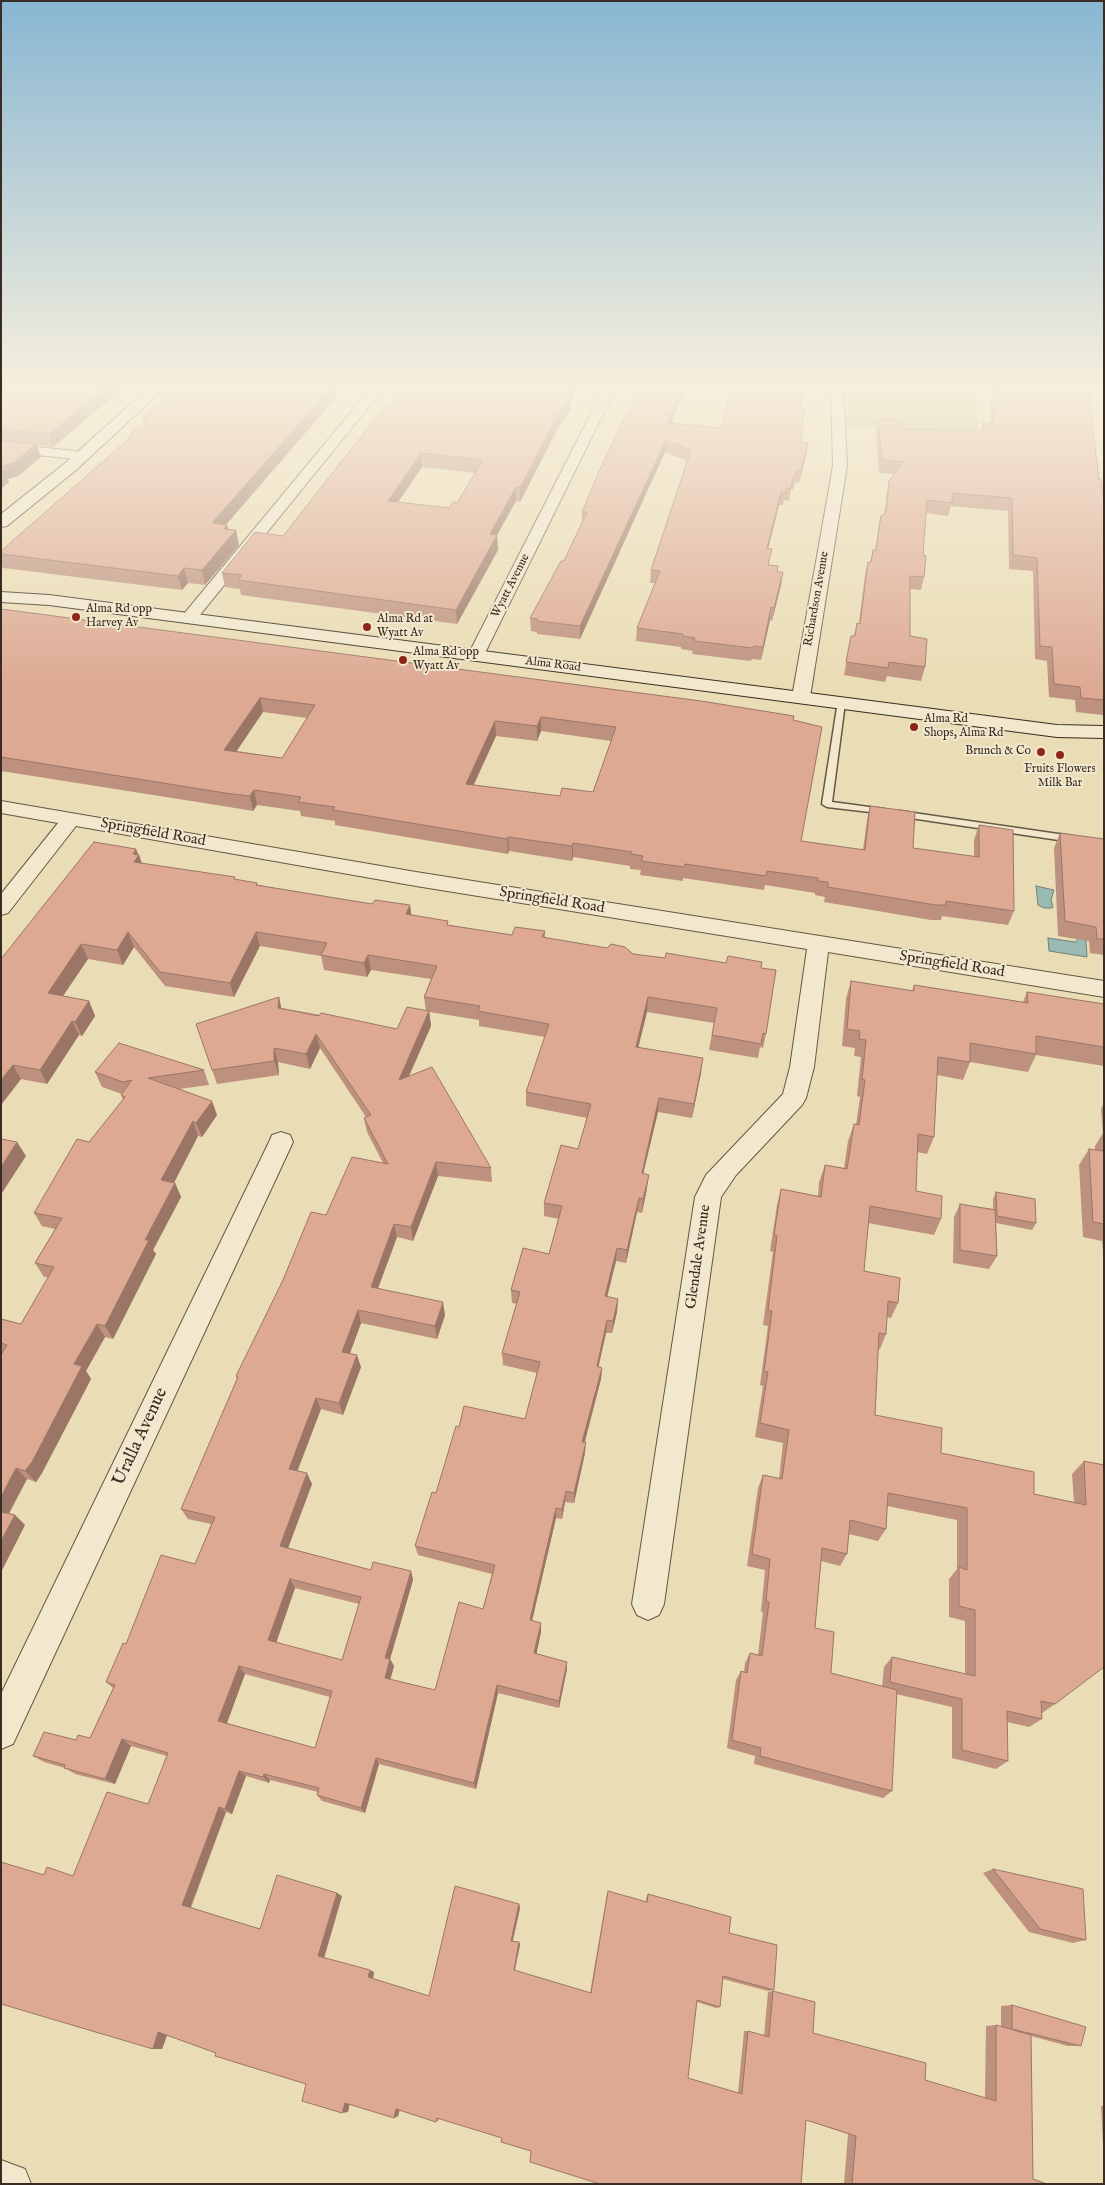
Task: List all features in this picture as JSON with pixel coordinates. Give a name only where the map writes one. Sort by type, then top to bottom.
[{"type":"main road","points":[[1,522],[48,484]]},
{"type":"main road","name":"Alma Road","points":[[1,590],[41,596],[49,600]]},
{"type":"main road","name":"Alma Road","points":[[1,597],[49,600],[1057,731],[1104,732]]},
{"type":"main road","name":"Alma Road","points":[[1057,731],[1082,739],[1104,742]]},
{"type":"street","points":[[189,618],[299,484]]},
{"type":"street","name":"Wyatt Avenue","points":[[476,656],[562,484]]},
{"type":"street","name":"Richardson Avenue","points":[[802,697],[837,484]]},
{"type":"street","name":"Springfield Road","points":[[1,807],[416,879],[1104,989]]},
{"type":"street","points":[[1,908],[71,819]]},
{"type":"street","name":"Glendale Avenue","points":[[648,1604],[708,1197],[715,1182],[727,1168],[794,1098],[802,1068],[818,943]]},
{"type":"street","name":"Uralla Avenue","points":[[1,1732],[281,1142]]},
{"type":"street","points":[[1,2181],[10,2184]]},
{"type":"lane","points":[[841,703],[827,804],[1084,841]]},
{"type":"water","points":[[1036,886],[1054,890],[1051,900],[1052,908],[1044,908],[1038,905]]},
{"type":"water","points":[[1048,938],[1075,942],[1079,938],[1086,940],[1087,957],[1049,951]]},
{"type":"building","points":[[77,484],[246,484],[212,523],[227,525],[224,529],[236,530],[202,570],[184,568],[178,576],[1,554],[1,551]]},
{"type":"building","points":[[324,484],[400,484],[388,501],[449,508],[453,502],[457,503],[469,484],[522,484],[520,488],[516,487],[490,534],[497,535],[456,610],[238,580],[242,575],[222,573],[255,532],[283,536]]},
{"type":"building","points":[[594,484],[646,484],[580,626],[537,621],[537,619],[530,618],[561,561],[564,561],[587,512],[582,512]]},
{"type":"building","points":[[680,484],[792,484],[791,489],[786,488],[785,493],[781,492],[767,548],[772,549],[768,565],[778,566],[777,572],[783,572],[774,608],[771,607],[763,647],[754,646],[753,648],[694,641],[695,638],[682,636],[683,634],[637,628],[660,571],[651,570]]},
{"type":"building","points":[[889,484],[1102,484],[1104,503],[1104,700],[1081,698],[1080,687],[1054,684],[1052,647],[1040,646],[1037,558],[1013,555],[1012,498],[952,493],[952,503],[927,500],[923,555],[926,556],[924,577],[910,576],[910,636],[927,639],[925,667],[889,662],[888,668],[846,662],[851,636],[855,636],[857,623],[860,624],[868,562],[871,562],[873,550],[876,550],[881,515],[884,515],[886,512]]},
{"type":"building","points":[[1,609],[701,701],[794,716],[793,720],[822,727],[801,841],[865,850],[870,806],[915,812],[913,848],[979,857],[979,825],[1013,830],[1014,911],[946,901],[946,905],[936,905],[828,887],[828,882],[818,881],[818,878],[767,871],[766,876],[685,864],[684,867],[641,861],[643,856],[631,854],[632,852],[573,843],[572,846],[508,837],[507,839],[333,810],[335,807],[298,802],[301,797],[254,790],[250,796],[225,793],[1,757]],"holes":[[[260,698],[315,705],[282,758],[224,750]],[[541,717],[616,727],[593,792],[562,788],[560,796],[466,784],[495,721],[537,726]]]},
{"type":"building","points":[[1060,833],[1104,839],[1104,939],[1097,939],[1096,927],[1065,921]]},
{"type":"building","points":[[94,842],[136,849],[133,854],[139,855],[134,862],[235,877],[234,879],[257,883],[256,885],[372,904],[375,900],[410,905],[406,914],[448,921],[447,925],[512,935],[515,927],[545,931],[542,937],[607,948],[611,944],[625,947],[633,954],[665,958],[666,953],[726,963],[728,956],[762,962],[761,968],[776,970],[766,1034],[763,1033],[761,1044],[712,1035],[717,1008],[648,997],[636,1047],[703,1058],[694,1104],[659,1098],[642,1173],[649,1175],[643,1199],[639,1198],[627,1250],[617,1248],[605,1296],[618,1299],[613,1321],[607,1320],[597,1366],[602,1368],[582,1442],[586,1442],[574,1493],[566,1491],[562,1509],[556,1508],[530,1620],[541,1623],[534,1653],[567,1662],[559,1701],[497,1685],[474,1783],[376,1758],[361,1808],[317,1795],[319,1788],[264,1774],[263,1777],[239,1771],[225,1809],[219,1807],[182,1905],[260,1929],[277,1875],[337,1893],[318,1956],[370,1970],[368,1977],[429,1996],[455,1886],[519,1904],[511,1941],[519,1942],[514,1970],[591,1993],[608,1891],[647,1902],[648,1894],[731,1917],[729,1933],[777,1945],[774,1990],[723,1976],[720,2007],[697,2000],[688,2078],[742,2094],[748,2031],[769,2037],[773,1991],[815,2002],[813,2033],[926,2063],[925,2080],[996,2101],[996,2025],[1031,2035],[1033,2179],[1047,2184],[852,2184],[856,2136],[806,2120],[801,2184],[600,2184],[530,2162],[531,2151],[501,2142],[502,2138],[437,2118],[436,2122],[396,2109],[394,2118],[345,2103],[342,2113],[302,2101],[306,2084],[215,2056],[216,2053],[158,2032],[153,2049],[1,2004],[1,1862],[44,1875],[47,1867],[73,1876],[107,1792],[148,1804],[168,1753],[122,1739],[105,1779],[64,1768],[65,1765],[33,1756],[44,1732],[76,1740],[78,1735],[90,1738],[115,1685],[106,1682],[123,1643],[126,1644],[161,1555],[195,1564],[215,1517],[181,1509],[238,1377],[236,1376],[283,1280],[311,1212],[326,1215],[352,1157],[388,1164],[364,1118],[371,1115],[316,1034],[306,1054],[274,1048],[274,1061],[212,1070],[196,1024],[279,997],[278,1008],[319,1016],[321,1013],[397,1029],[407,1007],[429,1011],[399,1080],[432,1067],[491,1168],[436,1162],[411,1227],[394,1224],[371,1287],[443,1302],[435,1326],[358,1310],[342,1352],[357,1355],[339,1403],[316,1398],[289,1469],[307,1473],[280,1546],[371,1570],[373,1562],[411,1571],[385,1658],[390,1659],[385,1678],[435,1690],[459,1602],[483,1609],[495,1565],[415,1546],[432,1492],[436,1493],[456,1426],[459,1427],[464,1406],[525,1419],[540,1362],[502,1353],[520,1292],[511,1290],[523,1248],[549,1254],[562,1206],[544,1203],[561,1145],[578,1149],[591,1104],[526,1092],[549,1024],[478,1011],[480,1006],[424,997],[437,966],[368,955],[364,963],[321,955],[327,943],[256,932],[230,983],[160,972],[128,932],[117,950],[81,944],[48,993],[89,1001],[75,1022],[72,1021],[40,1070],[13,1065],[1,1080],[1,959]],"holes":[[[290,1579],[361,1597],[342,1660],[268,1640]],[[239,1666],[332,1691],[315,1748],[218,1721]]]},
{"type":"building","points":[[851,981],[914,991],[914,985],[1028,1003],[1027,992],[1104,1004],[1104,1047],[1036,1036],[1036,1054],[970,1043],[970,1062],[938,1057],[934,1137],[918,1134],[916,1191],[942,1196],[941,1219],[870,1206],[864,1271],[900,1278],[898,1303],[888,1301],[886,1334],[879,1333],[875,1415],[942,1428],[941,1453],[1034,1472],[1034,1494],[1086,1505],[1084,1461],[1104,1465],[1104,1667],[1055,1704],[1041,1701],[1042,1719],[1007,1711],[1008,1761],[962,1750],[962,1699],[890,1682],[892,1657],[975,1676],[975,1610],[959,1606],[959,1567],[967,1570],[967,1508],[888,1493],[886,1529],[850,1520],[847,1554],[822,1548],[815,1628],[834,1632],[831,1673],[897,1690],[892,1791],[760,1756],[761,1748],[732,1740],[741,1671],[747,1673],[750,1653],[762,1656],[769,1602],[766,1601],[770,1559],[752,1554],[763,1475],[782,1479],[789,1430],[760,1423],[768,1372],[764,1371],[772,1311],[768,1310],[777,1236],[774,1235],[781,1189],[821,1197],[825,1165],[847,1169],[854,1124],[859,1125],[865,1080],[862,1079],[866,1040],[859,1039],[860,1031],[847,1029]]},
{"type":"building","points":[[119,1043],[204,1070],[148,1078],[212,1101],[196,1123],[193,1121],[161,1180],[175,1183],[145,1240],[149,1240],[105,1326],[97,1324],[74,1364],[82,1366],[32,1462],[25,1471],[16,1468],[1,1497],[1,1355],[7,1345],[1,1343],[1,1319],[21,1324],[54,1267],[35,1263],[62,1218],[34,1213],[77,1139],[89,1142],[125,1097],[121,1095],[132,1080],[123,1082],[95,1072]]},
{"type":"building","points":[[1,1139],[17,1142],[1,1167]]},
{"type":"building","points":[[1089,1149],[1104,1151],[1104,1224],[1093,1222]]},
{"type":"building","points":[[996,1192],[1035,1199],[1036,1223],[997,1216]]},
{"type":"building","points":[[960,1204],[995,1210],[997,1256],[960,1250]]},
{"type":"building","points":[[1,1512],[15,1515],[1,1541]]},
{"type":"building","points":[[993,1869],[1083,1889],[1086,1940],[1040,1929]]},
{"type":"building","points":[[1012,2005],[1086,2027],[1081,2046],[1012,2029]]},
{"type":"place","name":"Alma Rd opp Harvey Av","points":[[76,617]]},
{"type":"place","name":"Alma Rd at Wyatt Av","points":[[367,627]]},
{"type":"place","name":"Alma Rd opp Wyatt Av","points":[[403,660]]},
{"type":"place","name":"Alma Rd Shops, Alma Rd","points":[[914,727]]},
{"type":"place","name":"Brunch & Co","points":[[1041,752]]},
{"type":"place","name":"Fruits Flowers Milk Bar","points":[[1060,755]]}]
